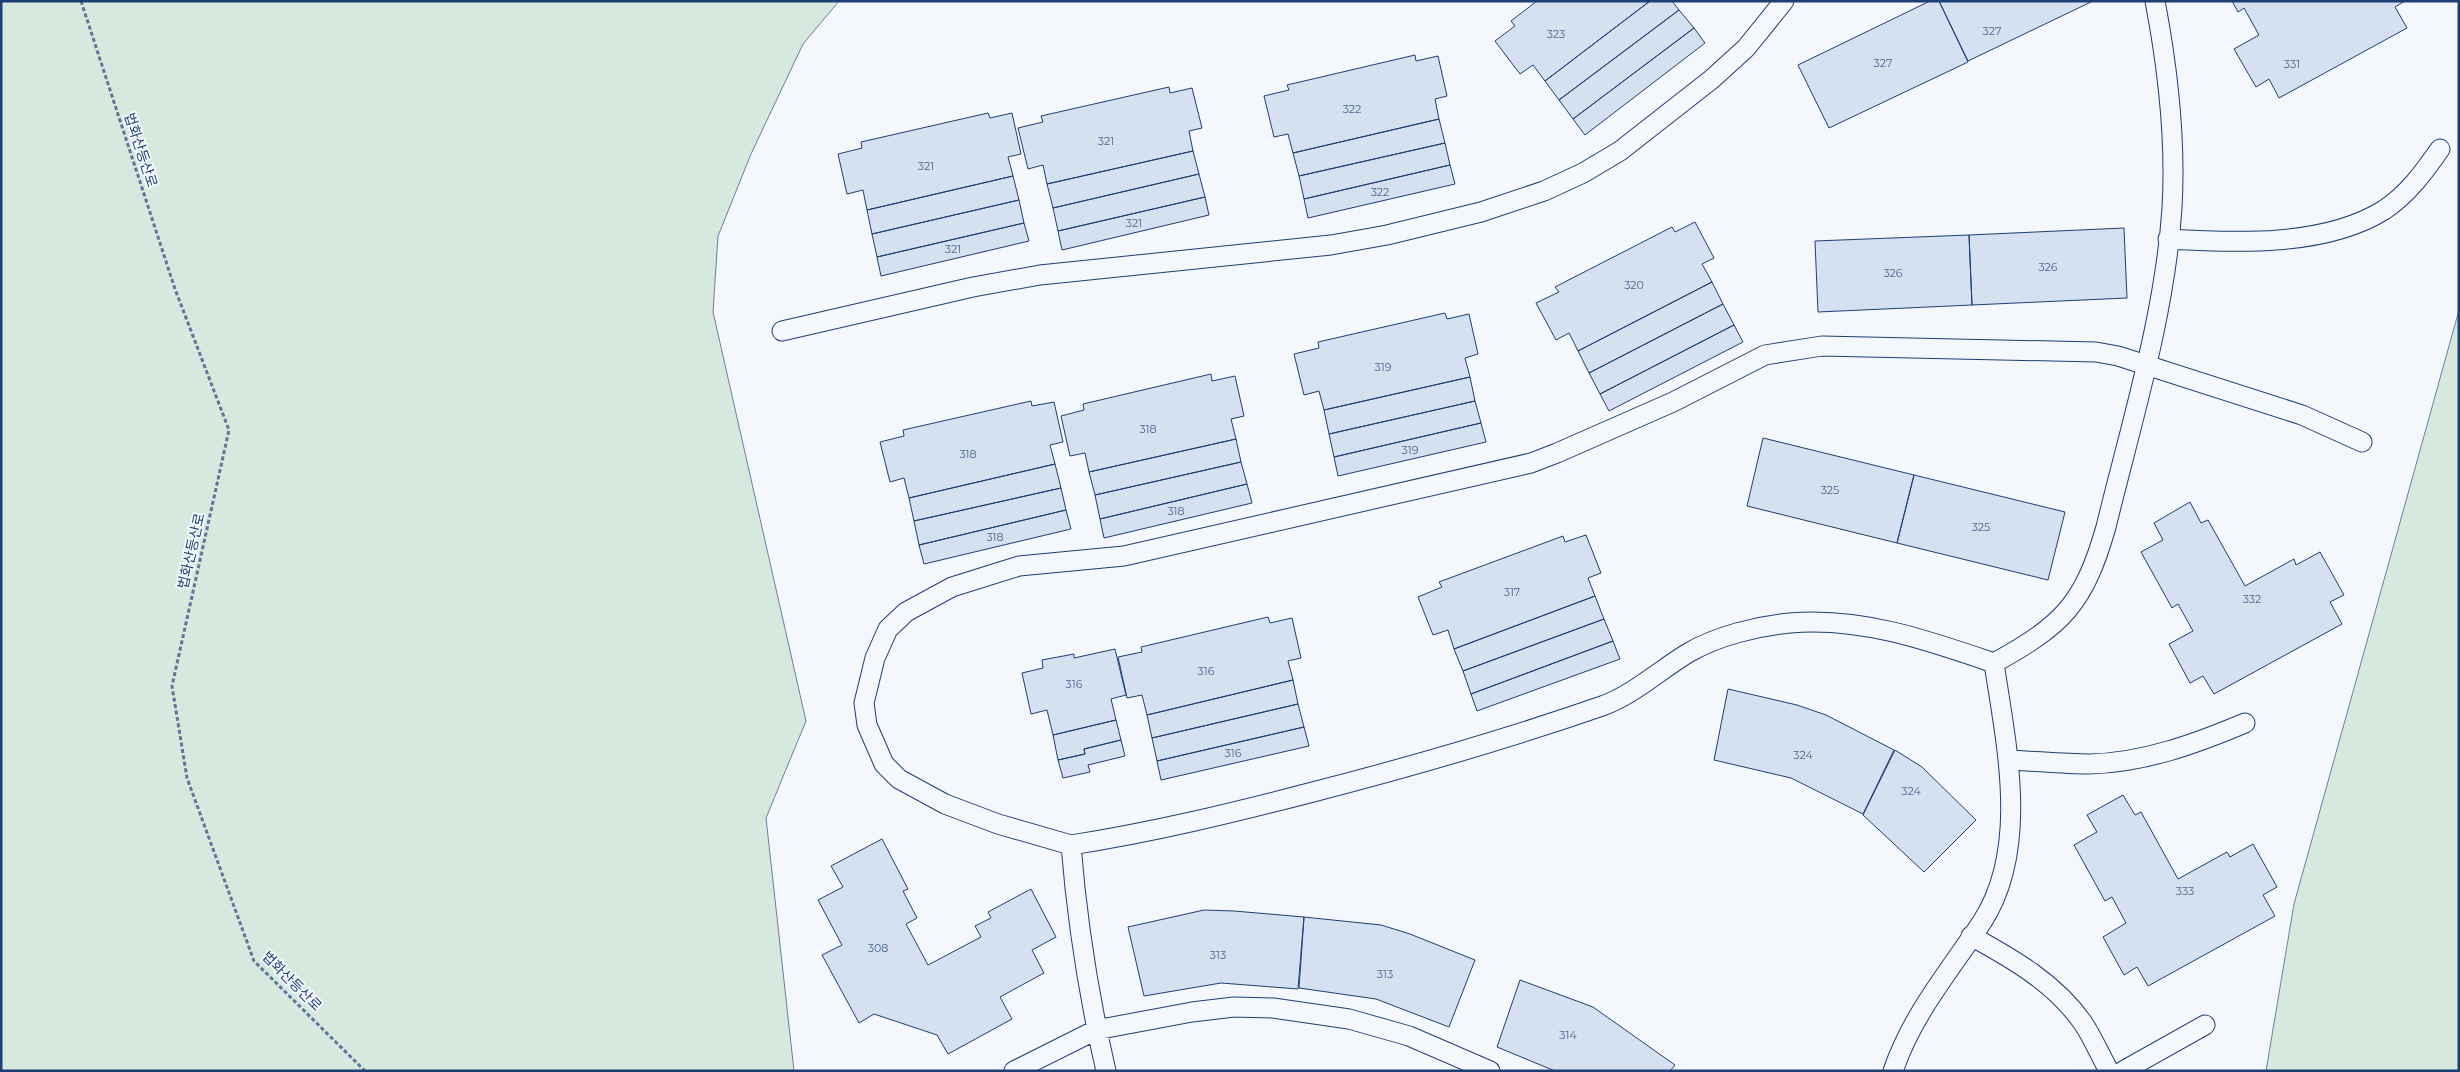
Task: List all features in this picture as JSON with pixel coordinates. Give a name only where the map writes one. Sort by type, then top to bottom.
[{"type":"lane","points":[[782,330],[1021,278],[1331,245],[1387,235],[1481,212],[1544,191],[1582,173],[1620,150],[1712,79],[1746,48],[1784,1]]},
{"type":"lane","points":[[2155,1],[2164,52],[2170,104],[2173,166],[2168,239],[2145,364],[2106,527],[2088,581],[2076,602],[2043,633],[1994,663],[1910,636],[1856,624],[1824,622],[1788,623],[1760,628],[1725,637],[1690,651],[1606,705],[1466,751],[1163,829],[1072,845],[998,824],[945,804],[899,779],[884,764],[867,724],[864,703],[868,680],[875,658],[888,629],[906,612],[926,600],[976,578],[1020,566],[1124,556],[1531,463],[1557,454],[1673,402],[1758,358],[1792,349],[1822,346],[2096,352],[2145,364],[2302,415],[2362,442]]},
{"type":"lane","points":[[2168,239],[2215,242],[2281,239],[2328,232],[2358,223],[2384,210],[2406,193],[2424,174],[2440,149]]},
{"type":"lane","points":[[1893,1071],[1906,1036],[1922,1007],[1982,921],[2000,882],[2007,853],[2010,809],[2008,760],[1994,663]]},
{"type":"lane","points":[[2008,760],[2090,764],[2126,761],[2200,742],[2245,723]]},
{"type":"lane","points":[[1072,845],[1076,907],[1096,1030],[1106,1071]]},
{"type":"lane","points":[[1972,936],[2014,959],[2040,977],[2062,997],[2083,1023],[2109,1071]]},
{"type":"lane","points":[[1014,1071],[1096,1030],[1192,1012],[1234,1007],[1273,1008],[1349,1019],[1381,1027],[1436,1047],[1490,1071]]},
{"type":"lane","points":[[2123,1071],[2205,1025]]},
{"type":"path","name":"법화산등산로","points":[[81,1],[174,289],[229,430],[172,686],[187,778],[254,960],[365,1071]]},
{"type":"shaded area","points":[[1,1],[839,1],[803,44],[751,154],[718,236],[713,312],[806,721],[766,818],[794,1071],[1,1071]]},
{"type":"shaded area","points":[[2459,310],[2459,1071],[2266,1071],[2294,904]]},
{"type":"building","points":[[1537,1],[1650,1],[1545,81],[1533,65],[1520,74],[1495,41],[1515,26],[1511,21]]},
{"type":"building","points":[[1650,1],[1672,1],[1679,10],[1559,100],[1545,81]]},
{"type":"building","points":[[1930,1],[1939,1],[1968,62],[1829,128],[1798,65]]},
{"type":"building","points":[[1939,1],[2093,1],[1968,61]]},
{"type":"building","points":[[2232,1],[2405,1],[2395,7],[2407,28],[2279,98],[2269,79],[2256,87],[2234,49],[2259,35],[2244,8],[2238,12]]},
{"type":"building","points":[[1679,10],[1694,28],[1573,119],[1559,100]]},
{"type":"building","points":[[1694,28],[1705,43],[1585,135],[1573,119]]},
{"type":"building","points":[[1415,55],[1416,61],[1438,56],[1447,96],[1435,99],[1439,119],[1293,153],[1288,134],[1274,137],[1264,96],[1289,90],[1287,85]]},
{"type":"building","points":[[1169,87],[1170,93],[1192,88],[1202,128],[1189,131],[1193,151],[1047,184],[1043,165],[1028,169],[1018,128],[1043,122],[1041,116]]},
{"type":"building","points":[[988,113],[990,118],[1012,113],[1021,154],[1008,157],[1013,176],[867,210],[863,190],[847,194],[838,154],[862,148],[861,142]]},
{"type":"building","points":[[1439,119],[1445,143],[1299,176],[1293,153]]},
{"type":"building","points":[[1445,143],[1450,165],[1304,199],[1299,176]]},
{"type":"building","points":[[1193,151],[1199,174],[1053,208],[1047,184]]},
{"type":"building","points":[[1450,165],[1455,184],[1308,218],[1304,199]]},
{"type":"building","points":[[1199,174],[1205,197],[1058,231],[1053,208]]},
{"type":"building","points":[[1013,176],[1019,200],[872,234],[867,210]]},
{"type":"building","points":[[1205,197],[1209,215],[1062,250],[1058,231]]},
{"type":"building","points":[[1019,200],[1024,223],[877,257],[872,234]]},
{"type":"building","points":[[1695,222],[1714,258],[1702,264],[1712,282],[1578,351],[1569,333],[1556,340],[1536,303],[1559,292],[1555,287],[1672,227],[1675,232]]},
{"type":"building","points":[[1024,223],[1029,241],[881,276],[877,257]]},
{"type":"building","points":[[2124,228],[2127,298],[1972,305],[1969,235]]},
{"type":"building","points":[[1969,235],[1972,305],[1818,312],[1815,241]]},
{"type":"building","points":[[1712,282],[1723,304],[1589,373],[1578,351]]},
{"type":"building","points":[[1723,304],[1734,325],[1600,394],[1589,373]]},
{"type":"building","points":[[1445,313],[1447,319],[1469,314],[1478,354],[1465,358],[1470,377],[1324,410],[1319,391],[1304,395],[1294,354],[1319,348],[1318,342]]},
{"type":"building","points":[[1734,325],[1743,342],[1609,411],[1600,394]]},
{"type":"building","points":[[1211,374],[1212,381],[1235,376],[1244,416],[1231,419],[1236,439],[1089,472],[1085,453],[1070,456],[1061,416],[1084,410],[1083,404]]},
{"type":"building","points":[[1470,377],[1475,401],[1329,434],[1324,410]]},
{"type":"building","points":[[1031,401],[1032,406],[1054,402],[1063,442],[1050,445],[1055,464],[909,498],[904,478],[890,482],[880,442],[904,436],[903,430]]},
{"type":"building","points":[[1475,401],[1481,423],[1334,457],[1329,434]]},
{"type":"building","points":[[1481,423],[1486,442],[1338,476],[1334,457]]},
{"type":"building","points":[[1763,438],[1914,475],[1897,543],[1747,506]]},
{"type":"building","points":[[1236,439],[1241,462],[1095,495],[1089,472]]},
{"type":"building","points":[[1241,462],[1247,484],[1100,519],[1095,495]]},
{"type":"building","points":[[1055,464],[1061,488],[914,521],[909,498]]},
{"type":"building","points":[[1914,475],[2065,512],[2048,580],[1897,543]]},
{"type":"building","points":[[1247,484],[1252,503],[1104,538],[1100,519]]},
{"type":"building","points":[[1061,488],[1066,510],[919,545],[914,521]]},
{"type":"building","points":[[2190,502],[2201,523],[2208,520],[2245,586],[2294,559],[2296,565],[2320,552],[2344,595],[2330,602],[2342,624],[2214,694],[2203,676],[2190,683],[2169,644],[2193,631],[2178,604],[2172,608],[2141,552],[2163,540],[2154,523]]},
{"type":"building","points":[[1066,510],[1071,529],[924,564],[919,545]]},
{"type":"building","points":[[1586,535],[1601,573],[1588,578],[1595,596],[1454,649],[1448,630],[1433,635],[1418,597],[1442,587],[1439,582],[1563,536],[1565,542]]},
{"type":"building","points":[[1595,596],[1604,619],[1463,671],[1454,649]]},
{"type":"building","points":[[1268,617],[1270,623],[1292,618],[1301,658],[1288,661],[1293,680],[1147,715],[1142,695],[1127,698],[1118,657],[1142,652],[1141,647]]},
{"type":"building","points":[[1604,619],[1613,641],[1471,694],[1463,671]]},
{"type":"building","points":[[1613,641],[1620,659],[1477,711],[1471,694]]},
{"type":"building","points":[[1115,649],[1126,695],[1111,699],[1116,720],[1053,735],[1047,710],[1031,714],[1022,673],[1043,668],[1042,660],[1074,654],[1074,658]]},
{"type":"building","points":[[1293,680],[1298,704],[1152,738],[1147,715]]},
{"type":"building","points":[[1728,689],[1797,705],[1826,715],[1894,750],[1863,814],[1791,778],[1714,760]]},
{"type":"building","points":[[1298,704],[1304,727],[1157,761],[1152,738]]},
{"type":"building","points":[[1116,720],[1121,740],[1084,749],[1085,754],[1058,760],[1053,735]]},
{"type":"building","points":[[1304,727],[1309,746],[1161,780],[1157,761]]},
{"type":"building","points":[[1121,740],[1125,756],[1088,765],[1090,772],[1063,778],[1058,760],[1085,754],[1084,749]]},
{"type":"building","points":[[1895,750],[1922,767],[1976,820],[1924,872],[1863,815]]},
{"type":"building","points":[[2123,795],[2135,815],[2141,812],[2178,879],[2227,852],[2230,857],[2253,844],[2277,887],[2263,895],[2275,916],[2148,986],[2137,967],[2124,975],[2103,937],[2126,923],[2112,897],[2105,901],[2074,845],[2097,832],[2087,815]]},
{"type":"building","points":[[882,839],[908,889],[903,891],[917,918],[906,924],[928,965],[981,937],[975,926],[991,918],[988,912],[1031,889],[1056,937],[1032,950],[1044,973],[1000,997],[1012,1019],[948,1054],[937,1035],[874,1014],[859,1023],[822,955],[842,945],[818,900],[843,887],[831,866]]},
{"type":"building","points":[[1204,910],[1304,917],[1298,989],[1221,983],[1144,996],[1128,927]]},
{"type":"building","points":[[1304,917],[1381,925],[1410,934],[1475,960],[1449,1027],[1376,999],[1299,988]]},
{"type":"building","points":[[1520,980],[1593,1007],[1675,1065],[1670,1071],[1555,1071],[1497,1047]]}]
